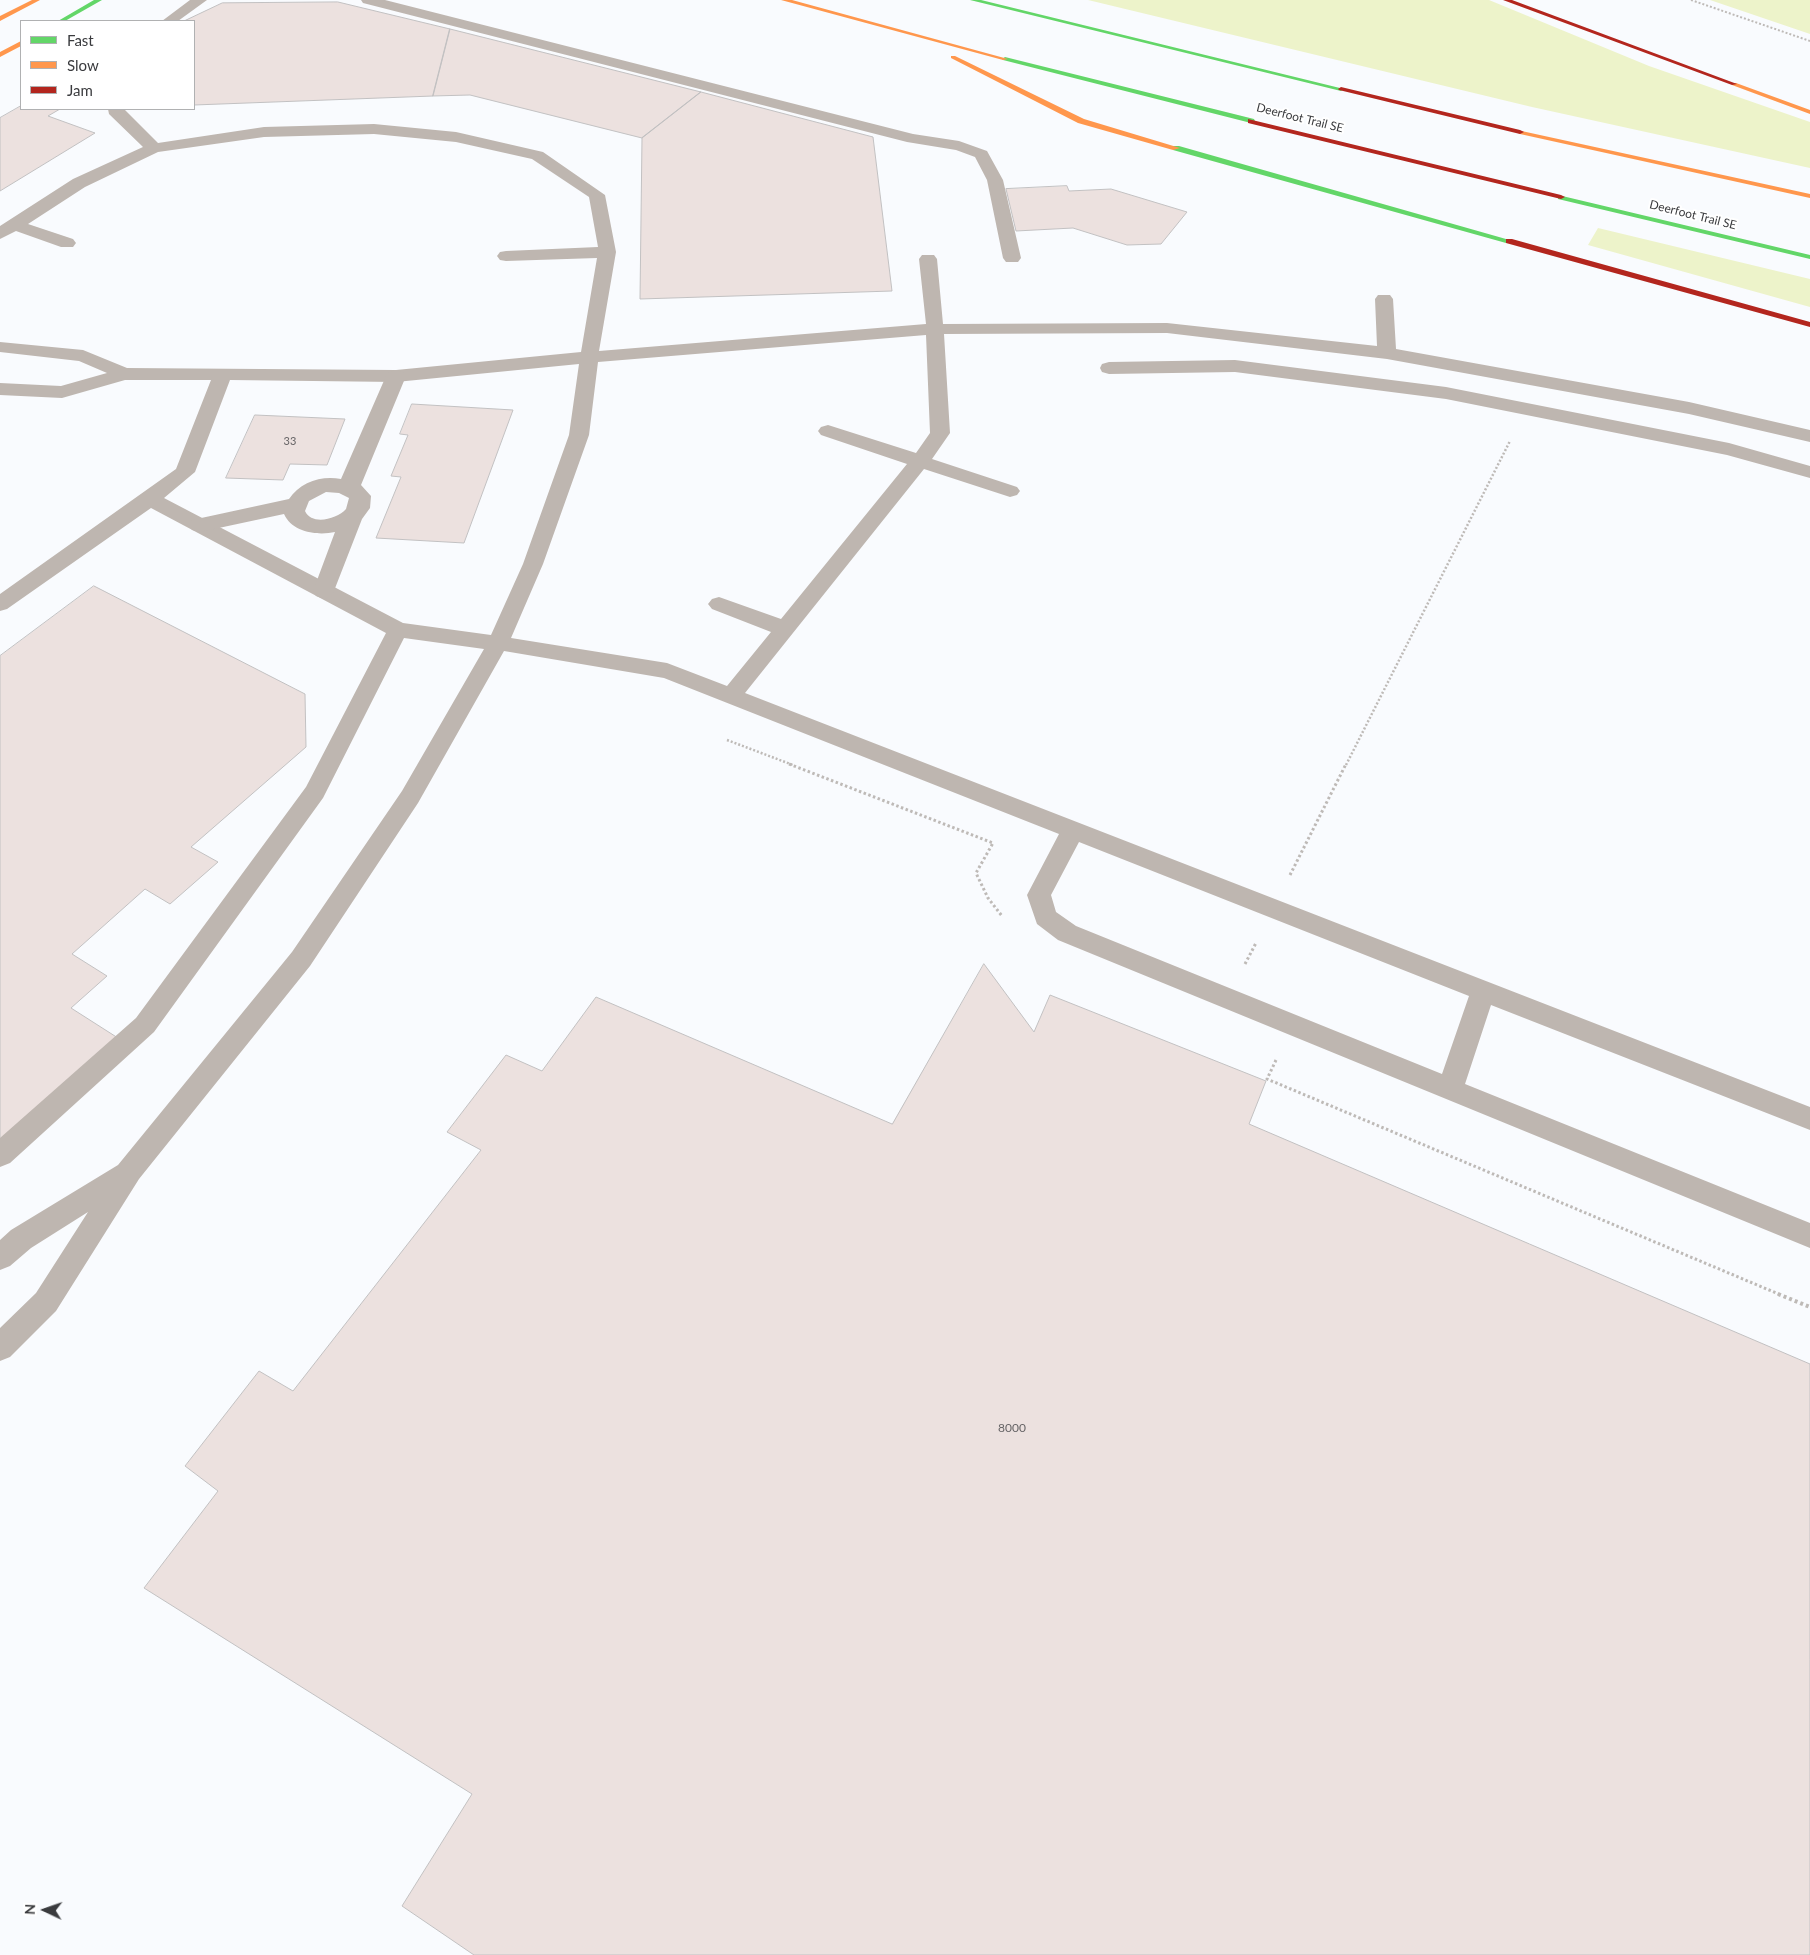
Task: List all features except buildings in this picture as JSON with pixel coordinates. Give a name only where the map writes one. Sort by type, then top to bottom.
[{"type":"main road","points":[[0,19],[37,0]]},
{"type":"main road","points":[[63,20],[99,0]]},
{"type":"main road","name":"Deerfoot Trail SE","points":[[784,0],[909,35],[1810,257]]},
{"type":"main road","points":[[973,0],[1445,115],[1810,196]]},
{"type":"main road","points":[[1506,0],[1810,112]]},
{"type":"main road","points":[[909,35],[1081,121],[1810,325]]},
{"type":"main road","points":[[0,55],[20,44]]},
{"type":"street","points":[[349,487],[396,376]]},
{"type":"street","points":[[200,526],[296,504],[308,491],[318,487],[328,485],[349,487],[360,496],[361,503],[352,517],[324,591]]},
{"type":"street","points":[[296,504],[295,511],[297,517],[311,526],[333,526],[352,517]]},
{"type":"lane","points":[[171,20],[200,0]]},
{"type":"lane","points":[[368,0],[912,139],[959,146],[981,154],[995,180],[1012,258]]},
{"type":"lane","points":[[117,110],[154,148]]},
{"type":"lane","points":[[0,1347],[46,1302],[129,1171],[301,959],[410,797],[498,643],[532,564],[579,435],[589,357],[607,252],[597,195],[537,156],[456,137],[374,129],[264,132],[154,148],[79,183],[7,230]]},
{"type":"lane","points":[[7,230],[67,243]]},
{"type":"lane","points":[[506,256],[607,252]]},
{"type":"lane","points":[[731,696],[920,461],[940,433],[936,329],[928,259]]},
{"type":"lane","points":[[1384,299],[1387,353]]},
{"type":"lane","points":[[0,389],[62,392],[124,374],[396,376],[589,357],[936,329],[1167,328],[1387,353],[1689,408],[1810,436]]},
{"type":"lane","points":[[0,347],[83,356],[124,374]]},
{"type":"lane","points":[[1109,368],[1235,366],[1446,393],[1729,450],[1810,472]]},
{"type":"lane","points":[[0,604],[150,499],[185,472],[222,376]]},
{"type":"lane","points":[[828,431],[1010,491]]},
{"type":"lane","points":[[150,499],[398,630],[498,643],[667,671],[1810,1119]]},
{"type":"lane","points":[[720,604],[785,629]]},
{"type":"lane","points":[[0,1155],[145,1025],[315,792],[398,630]]},
{"type":"lane","points":[[1073,830],[1039,895],[1046,917],[1067,933],[1810,1236]]},
{"type":"lane","points":[[1450,1089],[1483,992]]},
{"type":"lane","points":[[0,1257],[21,1239],[129,1171]]},
{"type":"path","points":[[1691,0],[1810,41]]},
{"type":"path","points":[[1228,999],[1526,409]]},
{"type":"path","points":[[727,740],[993,844],[976,873],[988,898],[1005,919]]},
{"type":"path","points":[[1280,1053],[1267,1079],[1810,1307]]},
{"type":"green space","points":[[1088,0],[1489,0],[1649,66],[1810,122],[1810,168],[1532,107]]},
{"type":"green space","points":[[1710,0],[1810,0],[1810,34]]},
{"type":"green space","points":[[1598,228],[1810,279],[1810,307],[1588,245]]},
{"type":"traffic: fast","points":[[63,20],[99,0]]},
{"type":"traffic: fast","points":[[973,0],[1341,89]]},
{"type":"traffic: fast","points":[[1005,59],[1251,121]]},
{"type":"traffic: fast","points":[[1176,148],[1509,241]]},
{"type":"traffic: fast","points":[[1561,197],[1810,257]]},
{"type":"traffic: slow","points":[[0,19],[37,0]]},
{"type":"traffic: slow","points":[[784,0],[1005,59]]},
{"type":"traffic: slow","points":[[0,55],[20,44]]},
{"type":"traffic: slow","points":[[953,57],[1081,121],[1176,148]]},
{"type":"traffic: slow","points":[[1734,84],[1810,112]]},
{"type":"traffic: slow","points":[[1520,132],[1810,196]]},
{"type":"traffic: jam","points":[[1506,0],[1734,84]]},
{"type":"traffic: jam","points":[[1341,89],[1520,132]]},
{"type":"traffic: jam","points":[[1251,121],[1561,197]]},
{"type":"traffic: jam","points":[[1509,241],[1810,325]]}]
